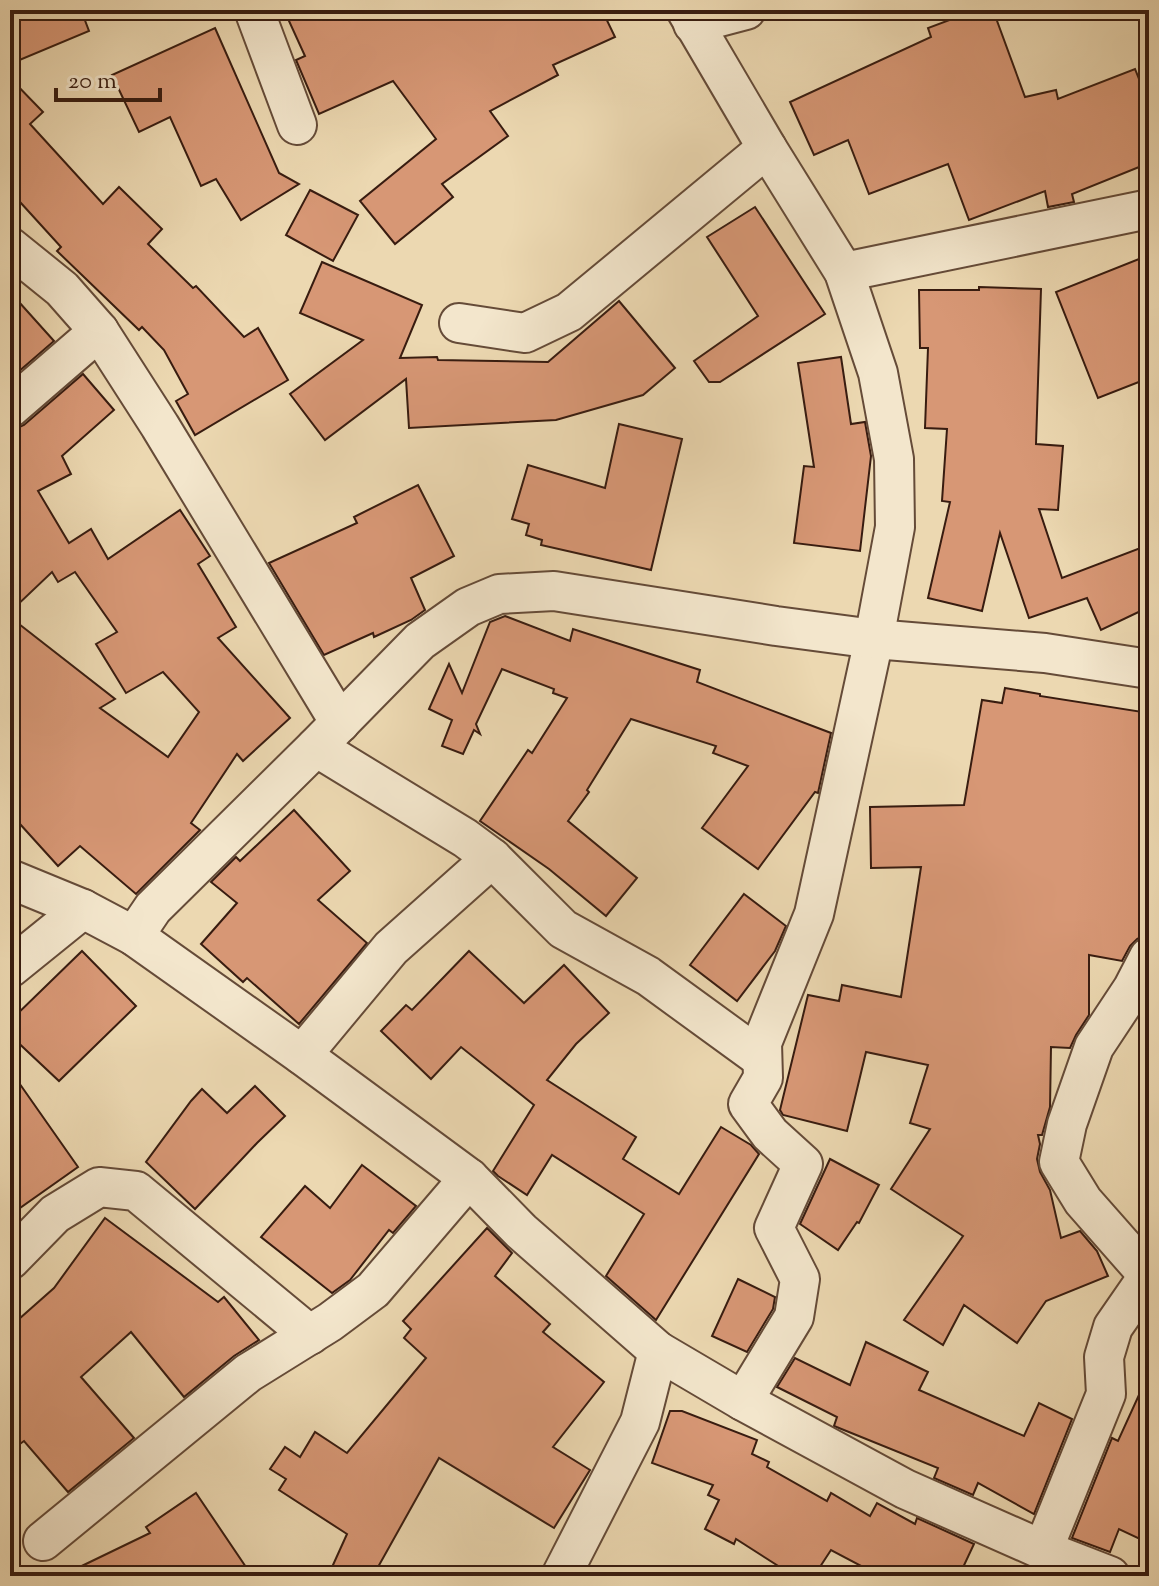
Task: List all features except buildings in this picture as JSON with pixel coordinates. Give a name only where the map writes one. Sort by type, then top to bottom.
[{"type":"street","points":[[254,10],[297,125]]},
{"type":"street","points":[[743,1401],[794,1317],[800,1279],[774,1228],[803,1164],[770,1134],[748,1104],[763,1078],[762,1043],[814,914],[895,527],[894,459],[878,373],[844,272],[690,17],[746,10]]},
{"type":"street","points":[[459,323],[525,333],[569,312],[767,148]]},
{"type":"street","points":[[844,272],[1149,209]]},
{"type":"street","points":[[10,247],[62,289],[99,331],[160,426],[328,735],[492,858],[563,929],[648,976],[762,1059]]},
{"type":"street","points":[[10,408],[99,331]]},
{"type":"street","points":[[134,936],[153,908],[420,641],[468,607],[499,594],[554,591],[874,639],[1045,653],[1149,669]]},
{"type":"street","points":[[302,1055],[391,948],[492,858]]},
{"type":"street","points":[[10,879],[83,909],[134,936],[302,1055],[469,1178],[521,1231],[658,1351],[905,1489],[1100,1574]]},
{"type":"street","points":[[10,968],[83,909]]},
{"type":"street","points":[[1043,1550],[1106,1394],[1104,1357],[1113,1327],[1149,1275],[1083,1201],[1059,1162],[1067,1124],[1094,1047],[1133,988],[1149,957]]},
{"type":"street","points":[[43,1541],[248,1373],[330,1322],[373,1290],[469,1178]]},
{"type":"street","points":[[10,1260],[55,1214],[99,1187],[136,1191],[310,1335]]},
{"type":"street","points":[[561,1576],[640,1422],[658,1351]]}]
